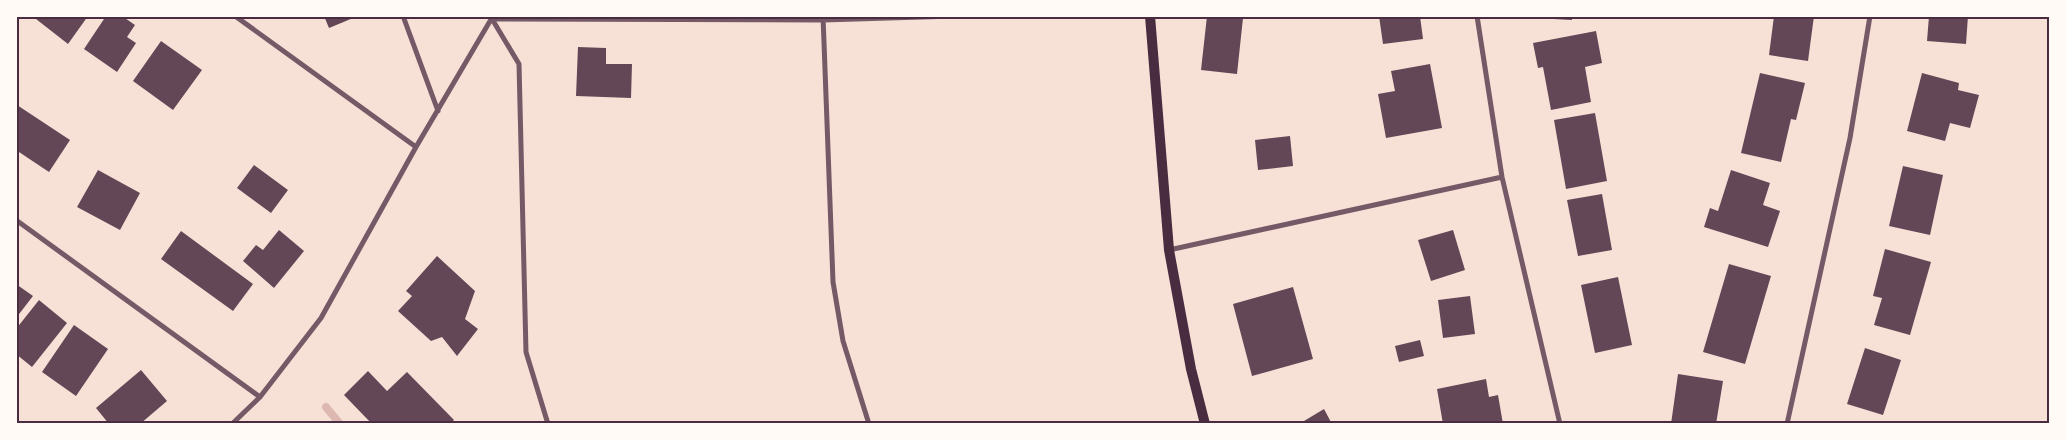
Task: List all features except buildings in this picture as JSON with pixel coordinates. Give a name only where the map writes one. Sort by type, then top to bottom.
[{"type":"main road","points":[[1150,16],[1169,250],[1191,368],[1205,424]]},
{"type":"street","points":[[235,16],[416,147]]},
{"type":"street","points":[[403,16],[438,111]]},
{"type":"street","points":[[492,17],[823,18],[955,16]]},
{"type":"street","points":[[1477,16],[1502,178],[1560,424]]},
{"type":"street","points":[[1787,424],[1850,138],[1870,16]]},
{"type":"street","points":[[232,424],[260,397],[321,318],[416,147],[492,17]]},
{"type":"street","points":[[492,17],[519,64],[526,352],[548,424]]},
{"type":"street","points":[[823,18],[833,282],[843,341],[869,424]]},
{"type":"street","points":[[1169,250],[1502,178]]},
{"type":"street","points":[[16,220],[260,397]]},
{"type":"waterway","points":[[326,407],[340,424]]}]
